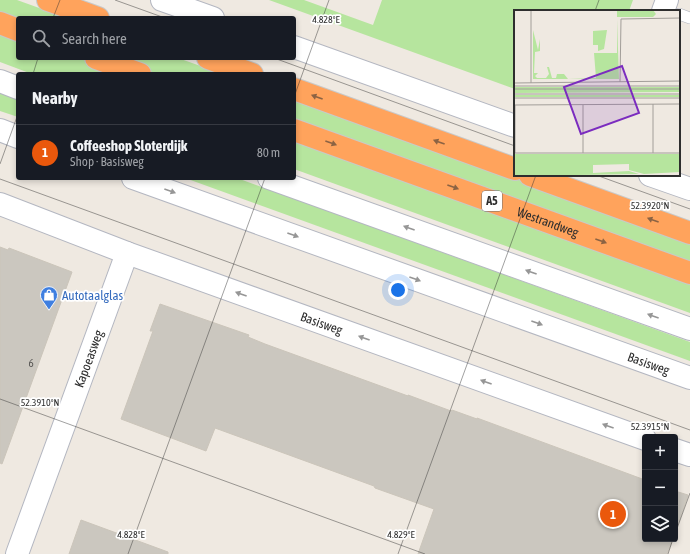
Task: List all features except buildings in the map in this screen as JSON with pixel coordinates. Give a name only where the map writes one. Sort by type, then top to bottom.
[{"type":"highway","points":[[48,0],[92,16]]},
{"type":"highway","points":[[0,23],[16,29]]},
{"type":"highway","points":[[102,60],[134,72]]},
{"type":"highway","points":[[214,60],[246,72]]},
{"type":"highway","points":[[296,90],[514,169]]},
{"type":"highway","name":"Westrandweg","points":[[296,131],[690,273]]},
{"type":"highway","points":[[533,176],[690,233]]},
{"type":"street","points":[[162,0],[206,16]]},
{"type":"street","points":[[296,48],[514,126]]},
{"type":"street","points":[[0,81],[16,87]]},
{"type":"street","points":[[0,130],[16,136]]},
{"type":"street","points":[[653,176],[690,190]]},
{"type":"street","name":"Basisweg","points":[[140,180],[690,378]]},
{"type":"street","points":[[275,180],[690,329]]},
{"type":"street","name":"Basisweg","points":[[0,204],[127,253],[642,438]]},
{"type":"street","name":"Kapoeasweg","points":[[18,554],[127,253]]},
{"type":"street","points":[[678,451],[690,455]]},
{"type":"lane","points":[[680,14],[690,18]]},
{"type":"green space","points":[[0,0],[17,0],[61,16],[16,16],[16,60],[184,60],[217,72],[27,72],[0,62]]},
{"type":"green space","points":[[269,0],[304,0],[373,25],[382,0],[633,0],[629,10],[514,10],[514,89]]},
{"type":"green space","points":[[0,92],[16,97],[16,116],[0,111]]},
{"type":"green space","points":[[296,101],[690,239],[690,313],[296,170]]},
{"type":"green space","points":[[191,180],[243,180],[690,342],[690,361]]},
{"type":"place","name":"Autotaalglas","points":[[49,310]]},
{"type":"place","name":"Coffeeshop Sloterdijk","points":[[613,514]]}]
